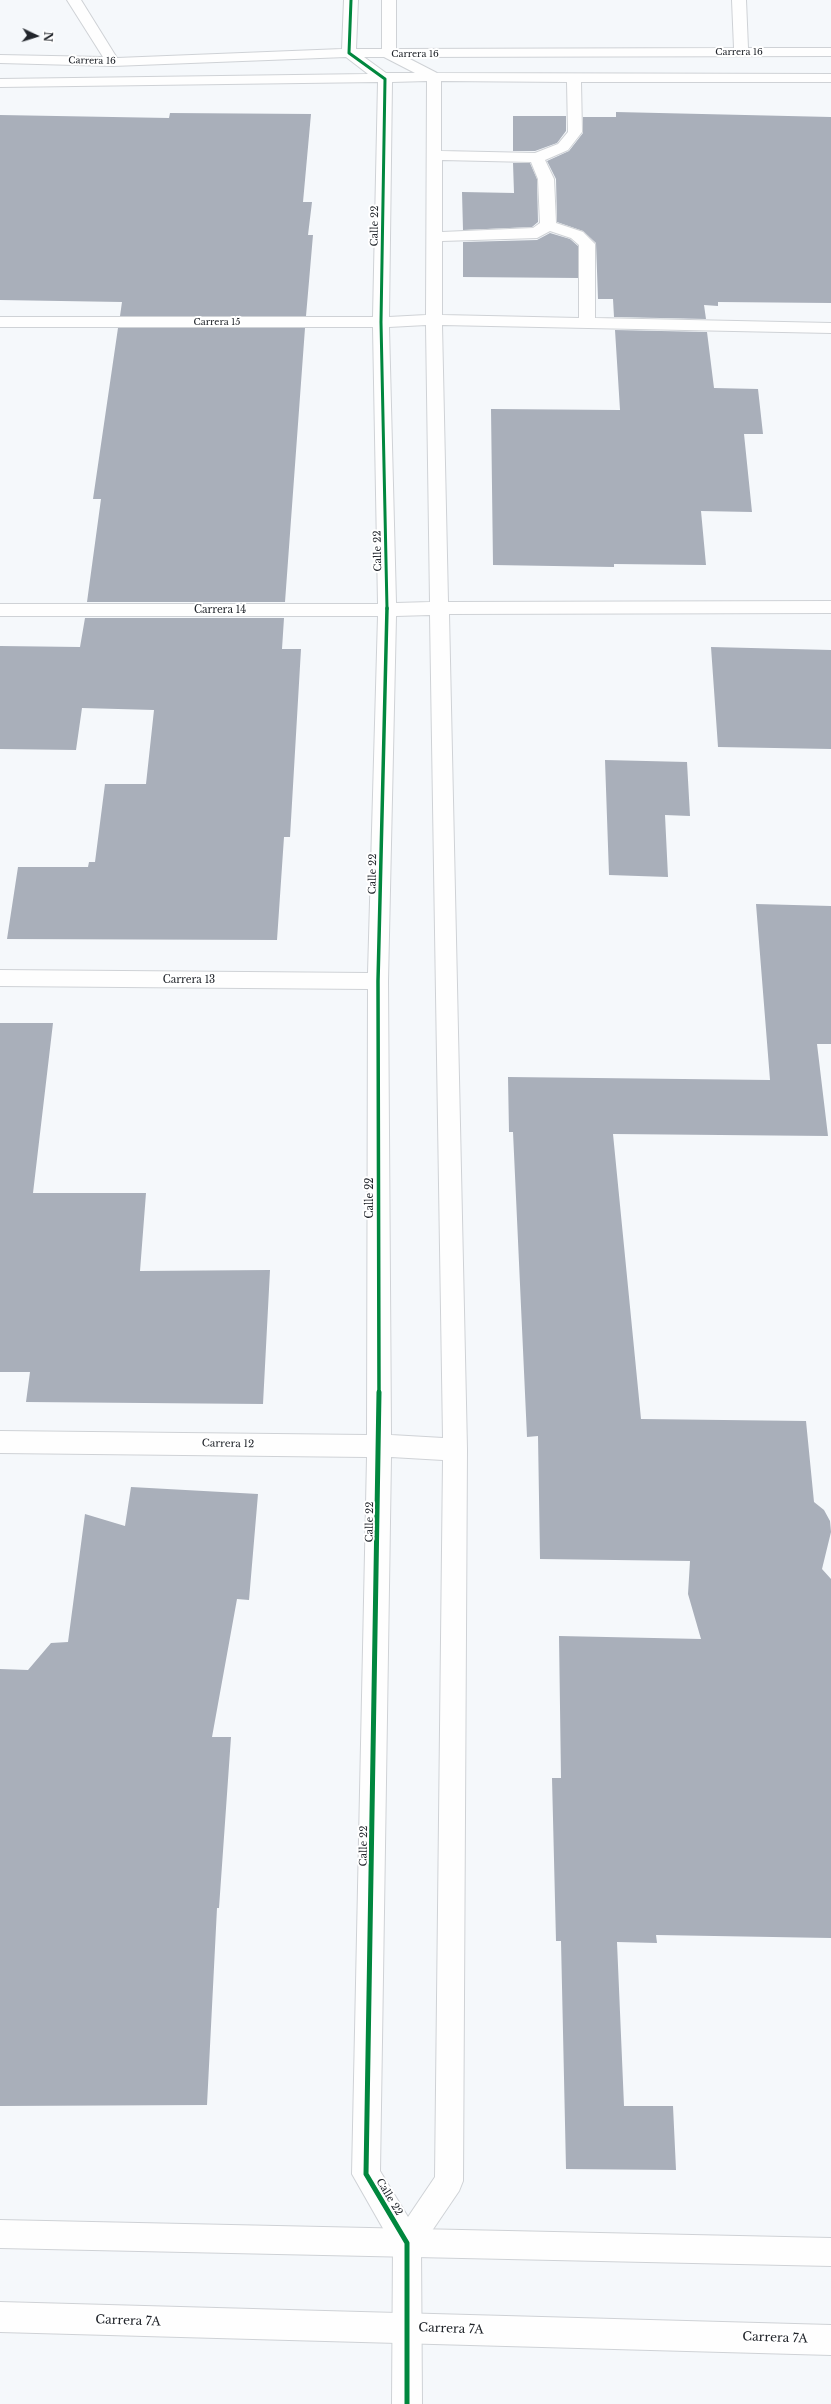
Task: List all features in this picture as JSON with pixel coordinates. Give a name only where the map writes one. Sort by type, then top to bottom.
[{"type":"street","points":[[74,0],[113,62]]},
{"type":"street","points":[[351,0],[349,53],[385,79]]},
{"type":"street","points":[[389,0],[389,54],[434,77],[434,320],[455,1449],[449,2181],[407,2243],[407,2404]]},
{"type":"street","points":[[739,0],[740,52]]},
{"type":"street","name":"Carrera 16","points":[[0,59],[113,62],[349,53],[831,52]]},
{"type":"street","name":"Carrera 16","points":[[0,83],[385,79],[434,77],[831,78]]},
{"type":"street","points":[[434,155],[536,158],[563,147],[575,132],[574,78]]},
{"type":"street","name":"Calle 22","points":[[385,79],[382,322],[387,610],[378,981],[379,1446],[366,2174],[407,2243]]},
{"type":"street","points":[[536,158],[546,179],[548,225]]},
{"type":"street","points":[[434,237],[537,233],[548,225]]},
{"type":"street","points":[[548,225],[577,234],[587,244],[587,323]]},
{"type":"street","name":"Carrera 15","points":[[0,322],[382,322],[434,320],[831,328]]},
{"type":"street","name":"Carrera 14","points":[[0,610],[387,610],[440,608],[831,607]]},
{"type":"street","name":"Carrera 13","points":[[0,978],[378,981]]},
{"type":"street","name":"Carrera 12","points":[[0,1442],[379,1446],[455,1449]]},
{"type":"street","points":[[0,2234],[831,2252]]},
{"type":"street","name":"Carrera 7A","points":[[0,2317],[831,2340]]},
{"type":"building","points":[[616,112],[831,117],[831,303],[718,302],[718,306],[704,305],[706,319],[614,317],[613,299],[598,299],[596,243],[583,231],[557,222],[556,179],[547,161],[569,151],[583,133],[583,117],[616,117]]},
{"type":"building","points":[[170,113],[311,114],[303,202],[312,202],[308,235],[313,235],[306,316],[120,316],[122,302],[0,300],[0,115],[169,118]]},
{"type":"building","points":[[513,116],[566,116],[566,131],[557,143],[535,151],[513,151]]},
{"type":"building","points":[[513,163],[530,163],[537,179],[538,222],[532,227],[463,230],[462,192],[514,193]]},
{"type":"building","points":[[550,233],[570,239],[578,246],[578,278],[463,277],[463,242],[537,240]]},
{"type":"building","points":[[118,328],[305,328],[285,602],[87,602],[101,499],[93,499]]},
{"type":"building","points":[[615,330],[707,332],[714,388],[758,389],[763,434],[744,434],[752,512],[701,511],[706,565],[614,564],[614,567],[493,565],[491,409],[620,410]]},
{"type":"building","points":[[85,618],[284,618],[282,649],[301,649],[290,837],[284,837],[277,940],[7,939],[18,867],[88,867],[89,862],[95,862],[105,784],[146,784],[154,710],[82,708],[76,750],[0,749],[0,646],[80,647]]},
{"type":"building","points":[[711,647],[831,650],[831,749],[718,747]]},
{"type":"building","points":[[605,760],[687,762],[690,816],[665,815],[668,877],[609,875]]},
{"type":"building","points":[[756,904],[831,906],[831,1044],[817,1044],[828,1136],[613,1134],[641,1419],[806,1421],[814,1502],[824,1510],[830,1521],[831,1532],[822,1569],[831,1579],[831,1938],[656,1935],[657,1943],[617,1942],[624,2106],[673,2106],[676,2170],[566,2169],[561,1941],[556,1941],[552,1778],[561,1778],[559,1636],[701,1639],[688,1594],[690,1561],[540,1559],[538,1436],[527,1437],[513,1132],[509,1132],[508,1077],[770,1080]]},
{"type":"building","points":[[0,1023],[53,1023],[33,1193],[146,1193],[140,1271],[270,1270],[263,1404],[26,1402],[30,1372],[0,1372]]},
{"type":"building","points":[[131,1487],[258,1494],[249,1600],[237,1599],[212,1737],[231,1737],[219,1908],[217,1908],[207,2105],[0,2106],[0,1669],[28,1670],[51,1643],[68,1642],[85,1514],[125,1526]]},
{"type":"cycle path","points":[[351,0],[349,53],[385,79],[381,322],[387,610],[378,981],[379,1446],[366,2174],[407,2243],[407,2404]]}]
